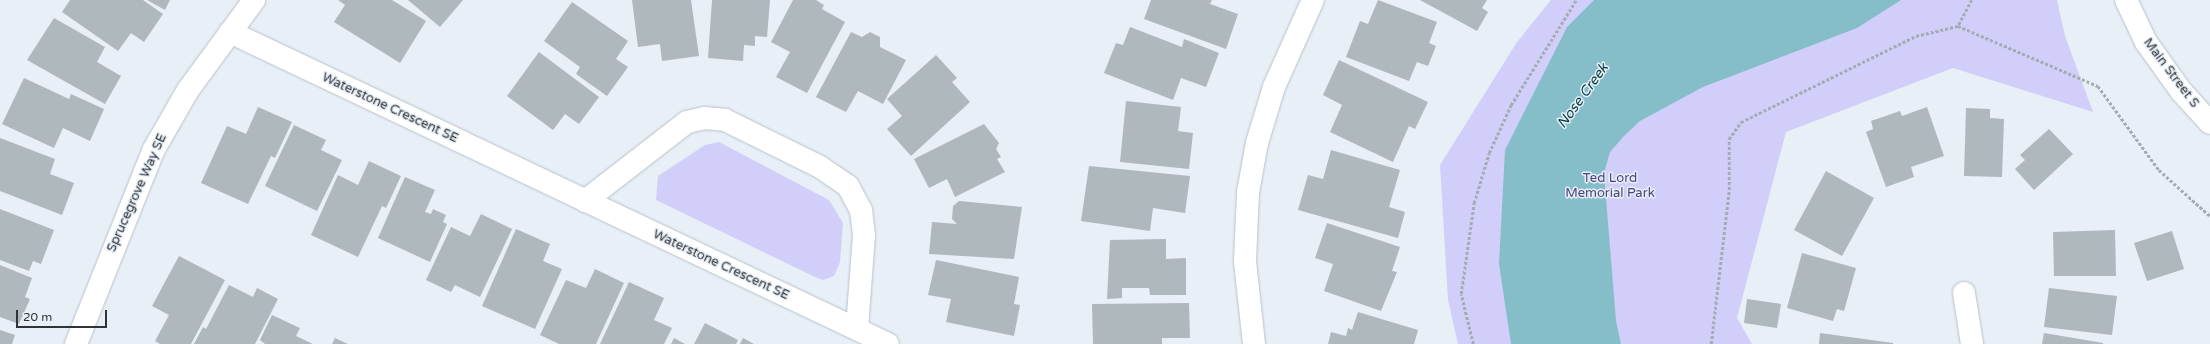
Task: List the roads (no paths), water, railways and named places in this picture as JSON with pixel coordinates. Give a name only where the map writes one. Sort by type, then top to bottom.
[{"type":"street","points":[[230,32],[254,0]]},
{"type":"street","points":[[1254,344],[1245,262],[1248,192],[1257,143],[1274,87],[1313,0]]},
{"type":"street","name":"Main Street S","points":[[2126,0],[2146,42],[2181,91],[2210,123]]},
{"type":"street","name":"Waterstone Crescent SE","points":[[230,32],[888,344]]},
{"type":"street","name":"Sprucegrove Way SE","points":[[76,344],[153,151],[188,90],[230,32]]},
{"type":"street","points":[[585,201],[687,122],[704,118],[725,120],[820,167],[848,186],[861,210],[864,235],[857,329]]},
{"type":"street","points":[[1964,293],[1972,344]]},
{"type":"water","name":"Nose Creek","points":[[1594,0],[1901,0],[1857,28],[1703,87],[1640,121],[1610,152],[1604,173],[1616,321],[1621,344],[1511,344],[1499,264],[1505,150],[1567,27]]},
{"type":"park label","name":"Ted Lord Memorial Park","points":[[1610,186]]}]
